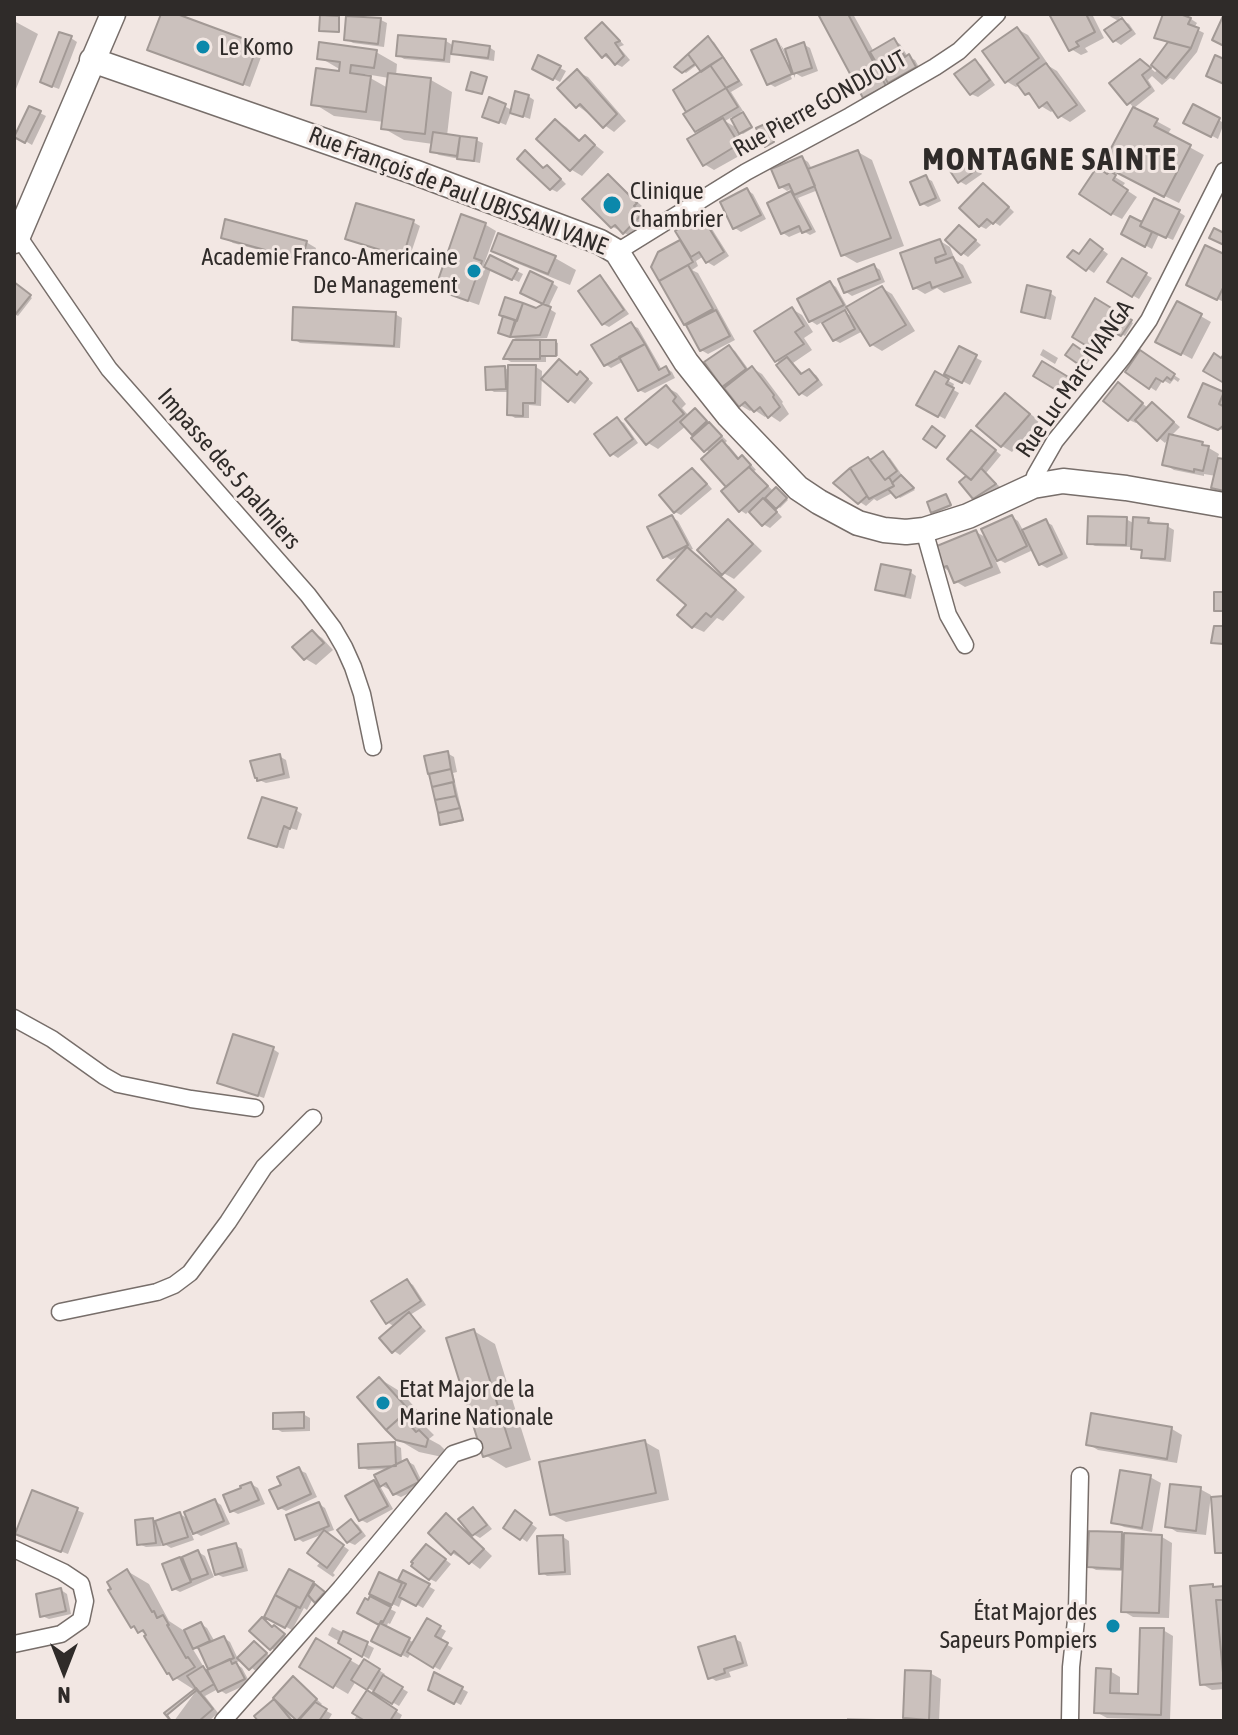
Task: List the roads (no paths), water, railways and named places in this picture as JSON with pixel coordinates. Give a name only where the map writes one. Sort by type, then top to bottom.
[{"type":"street","points":[[16,238],[113,14]]},
{"type":"street","name":"Rue Pierre GONDJOUT","points":[[617,252],[746,172],[935,67],[959,51],[997,14]]},
{"type":"street","name":"Rue François de Paul UBISSANI VANE","points":[[92,60],[414,172],[591,238],[617,252],[695,376],[747,436],[798,488],[858,523],[906,532],[924,530],[968,516],[1033,486],[1051,482],[1126,488],[1224,505]]},
{"type":"street","name":"Rue Luc Marc IVANGA","points":[[1033,486],[1035,476],[1055,441],[1135,342],[1149,320],[1224,171]]},
{"type":"street","name":"Impasse des 5 palmiers","points":[[16,238],[43,271],[109,369],[308,595],[333,628],[357,680],[373,747]]},
{"type":"street","points":[[924,530],[948,615],[965,645]]},
{"type":"street","points":[[14,1018],[52,1039],[118,1084],[255,1108]]},
{"type":"street","points":[[60,1312],[157,1292],[174,1285],[190,1273],[264,1167],[313,1118]]},
{"type":"street","points":[[223,1721],[341,1588],[453,1454],[474,1447]]},
{"type":"street","points":[[1070,1721],[1071,1667],[1077,1611],[1080,1476]]},
{"type":"street","points":[[14,1549],[81,1584],[85,1601],[81,1620],[61,1634],[14,1644]]},
{"type":"place","name":"Le Komo","points":[[203,47]]},
{"type":"place","name":"Clinique Chambrier","points":[[612,205]]},
{"type":"place","name":"Academie Franco-Americaine De Management","points":[[474,271]]},
{"type":"place","name":"Etat Major de la Marine Nationale","points":[[383,1403]]},
{"type":"place","name":"État Major des Sapeurs Pompiers","points":[[1113,1626]]},
{"type":"district","name":"MONTAGNE SAINTE","points":[[1050,160]]}]
